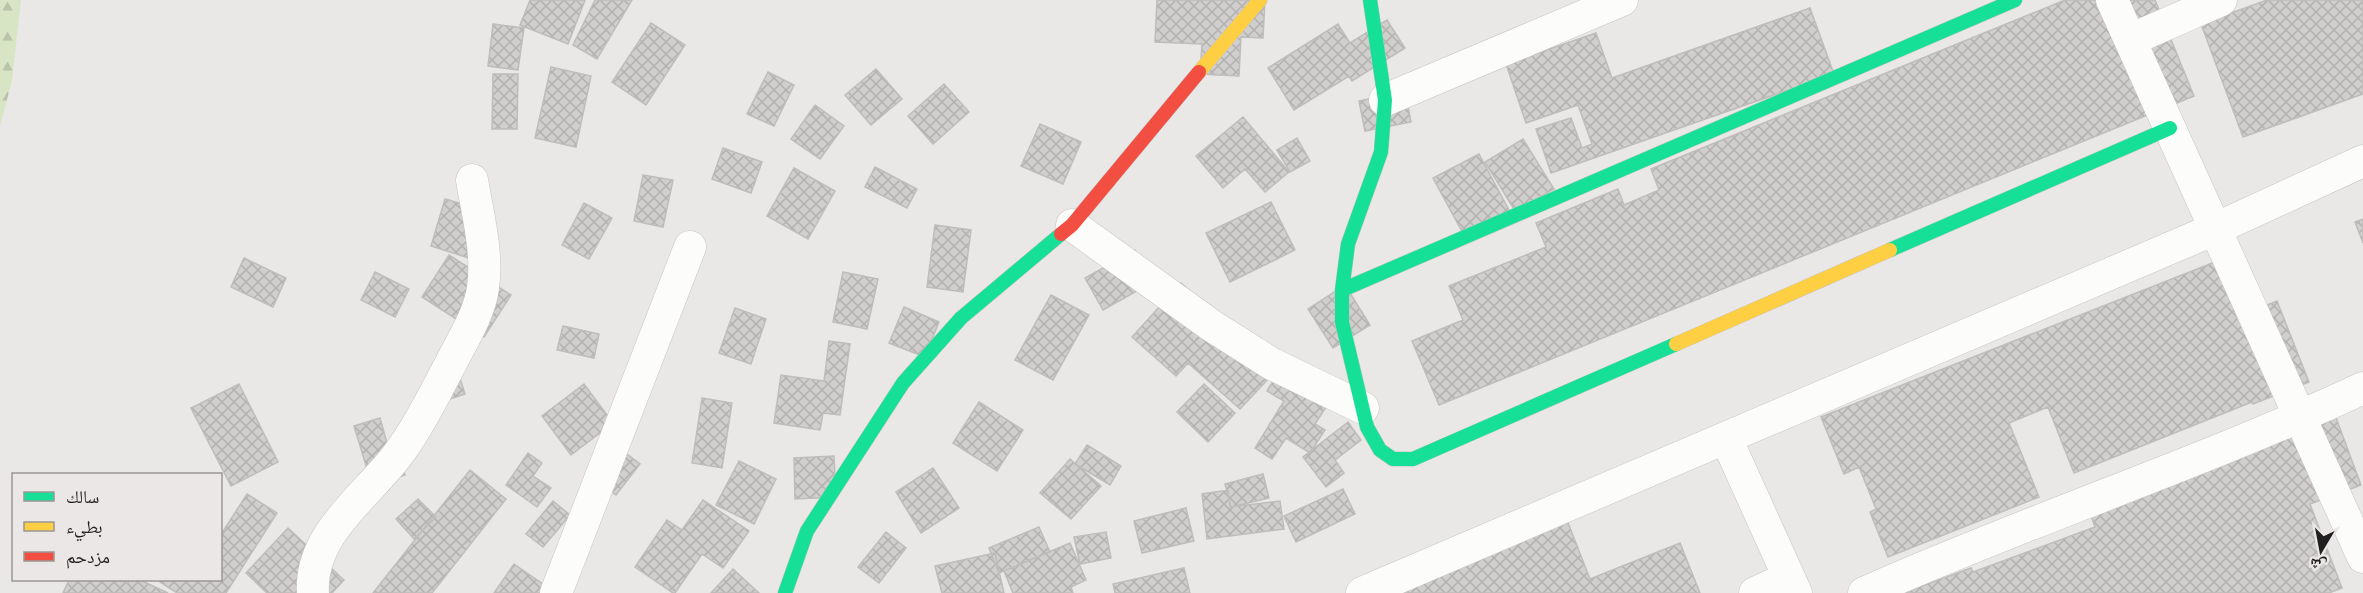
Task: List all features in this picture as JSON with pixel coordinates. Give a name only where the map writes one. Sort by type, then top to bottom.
[{"type":"street","points":[[785,593],[807,531],[903,383],[961,318],[1072,225],[1260,0]]},
{"type":"street","points":[[1370,0],[1385,100],[1381,152],[1348,244],[1342,290],[1342,322],[1367,427],[1380,450],[1393,459],[1413,459],[2170,128]]},
{"type":"street","points":[[1385,100],[1622,0]]},
{"type":"street","points":[[1342,290],[2015,0]]},
{"type":"street","points":[[2112,0],[2363,557]]},
{"type":"street","points":[[2130,40],[2221,0]]},
{"type":"street","points":[[1362,593],[2215,229],[2363,161]]},
{"type":"street","points":[[314,593],[315,565],[330,533],[396,457],[418,426],[476,315],[483,290],[485,260],[472,180]]},
{"type":"street","points":[[1072,225],[1212,326],[1272,364],[1363,408]]},
{"type":"street","points":[[559,591],[690,247]]},
{"type":"street","points":[[1864,593],[1944,557],[2300,417],[2363,388]]},
{"type":"street","points":[[1726,438],[1792,585],[1755,593]]},
{"type":"green space","points":[[0,0],[21,0],[12,81],[0,126]]},
{"type":"building","points":[[530,0],[585,0],[568,44],[520,25]]},
{"type":"building","points":[[595,0],[632,0],[597,59],[573,45]]},
{"type":"building","points":[[1157,0],[1265,0],[1263,38],[1241,37],[1239,76],[1200,74],[1202,44],[1155,42]]},
{"type":"building","points":[[2065,0],[2155,0],[2194,96],[1439,405],[1412,341],[1463,320],[1449,286],[1546,247],[1536,223],[1618,189],[1624,205],[1659,190],[1651,169]]},
{"type":"building","points":[[2267,0],[2363,0],[2363,94],[2243,137],[2201,24]]},
{"type":"building","points":[[1810,8],[1834,74],[1551,173],[1536,129],[1571,118],[1582,148],[1592,144],[1578,105],[1526,123],[1506,64],[1596,33],[1612,78]]},
{"type":"building","points":[[1387,20],[1405,48],[1352,81],[1349,76],[1294,110],[1268,68],[1338,24],[1350,43]]},
{"type":"building","points":[[651,23],[685,45],[646,105],[612,82]]},
{"type":"building","points":[[493,24],[524,28],[518,70],[488,66]]},
{"type":"building","points":[[551,67],[591,76],[576,147],[535,138]]},
{"type":"building","points":[[876,69],[902,99],[871,125],[845,95]]},
{"type":"building","points":[[768,72],[794,85],[774,126],[747,114]]},
{"type":"building","points":[[493,74],[518,74],[517,129],[492,129]]},
{"type":"building","points":[[944,84],[969,112],[933,144],[908,116]]},
{"type":"building","points":[[1405,91],[1411,122],[1365,131],[1359,101]]},
{"type":"building","points":[[815,105],[844,126],[820,159],[791,139]]},
{"type":"building","points":[[1243,117],[1289,172],[1265,192],[1245,169],[1223,188],[1196,156]]},
{"type":"building","points":[[1040,124],[1081,142],[1063,184],[1021,166]]},
{"type":"building","points":[[1297,138],[1310,161],[1290,172],[1277,150]]},
{"type":"building","points":[[1523,139],[1554,189],[1515,211],[1485,162]]},
{"type":"building","points":[[723,148],[762,162],[751,193],[712,179]]},
{"type":"building","points":[[1479,154],[1510,212],[1465,237],[1433,178]]},
{"type":"building","points":[[875,167],[917,189],[907,208],[865,187]]},
{"type":"building","points":[[794,168],[835,191],[808,239],[767,216]]},
{"type":"building","points":[[643,175],[673,180],[663,227],[634,221]]},
{"type":"building","points":[[445,199],[490,212],[475,260],[431,246]]},
{"type":"building","points":[[1271,202],[1295,250],[1230,282],[1206,233]]},
{"type":"building","points":[[584,203],[612,218],[589,259],[562,245]]},
{"type":"building","points":[[2363,219],[2363,243],[2355,222]]},
{"type":"building","points":[[935,225],[971,230],[963,292],[927,287]]},
{"type":"building","points":[[1135,250],[1153,282],[1103,310],[1085,278]]},
{"type":"building","points":[[449,255],[511,295],[484,337],[422,297]]},
{"type":"building","points":[[244,258],[286,278],[273,307],[231,287]]},
{"type":"building","points":[[2225,258],[2248,313],[2277,301],[2309,382],[2253,404],[2252,402],[2074,473],[2048,407],[2009,423],[2039,497],[1888,557],[1870,512],[1876,509],[1859,467],[1844,474],[1821,417]]},
{"type":"building","points":[[375,272],[409,289],[395,317],[361,300]]},
{"type":"building","points":[[843,272],[878,279],[867,329],[833,322]]},
{"type":"building","points":[[1181,283],[1236,332],[1272,375],[1240,409],[1188,363],[1176,376],[1132,337]]},
{"type":"building","points":[[1345,285],[1370,325],[1333,348],[1308,309]]},
{"type":"building","points":[[1051,295],[1089,315],[1053,380],[1015,360]]},
{"type":"building","points":[[904,307],[939,322],[925,357],[889,343]]},
{"type":"building","points":[[735,308],[766,319],[751,364],[719,353]]},
{"type":"building","points":[[563,326],[599,334],[594,358],[557,350]]},
{"type":"building","points":[[829,341],[850,344],[840,415],[823,413],[820,430],[774,423],[781,375],[824,381]]},
{"type":"building","points":[[1281,368],[1339,387],[1315,424],[1325,430],[1310,453],[1286,438],[1272,459],[1255,448],[1284,401],[1267,391]]},
{"type":"building","points":[[457,369],[465,394],[438,403]]},
{"type":"building","points":[[239,384],[278,462],[231,486],[191,408]]},
{"type":"building","points":[[584,384],[613,423],[571,455],[542,416]]},
{"type":"building","points":[[1204,384],[1235,413],[1208,442],[1177,412]]},
{"type":"building","points":[[702,398],[732,403],[722,468],[692,463]]},
{"type":"building","points":[[979,402],[1023,430],[997,471],[953,443]]},
{"type":"building","points":[[2335,415],[2361,485],[2310,504],[2342,588],[2329,593],[1903,593],[1971,568],[1973,572],[2095,527],[2088,507]]},
{"type":"building","points":[[380,418],[387,443],[394,441],[405,475],[372,485],[354,426]]},
{"type":"building","points":[[1348,422],[1361,440],[1335,460],[1344,473],[1326,487],[1303,457]]},
{"type":"building","points":[[1087,445],[1121,466],[1110,485],[1075,464]]},
{"type":"building","points":[[619,448],[640,464],[616,495],[595,480]]},
{"type":"building","points":[[528,453],[542,463],[533,476],[551,488],[537,507],[506,485]]},
{"type":"building","points":[[834,456],[836,497],[795,499],[794,458]]},
{"type":"building","points":[[1070,459],[1101,486],[1071,519],[1040,493]]},
{"type":"building","points":[[739,461],[776,479],[754,524],[716,505]]},
{"type":"building","points":[[933,468],[959,508],[921,533],[896,492]]},
{"type":"building","points":[[470,470],[506,499],[432,593],[373,593]]},
{"type":"building","points":[[1263,474],[1269,498],[1231,507],[1225,484]]},
{"type":"building","points":[[1343,489],[1355,514],[1296,542],[1284,516]]},
{"type":"building","points":[[1228,490],[1230,507],[1280,501],[1284,529],[1207,539],[1202,494]]},
{"type":"building","points":[[247,494],[277,513],[226,593],[177,593],[160,582],[222,581],[222,533]]},
{"type":"building","points":[[418,499],[436,517],[414,539],[396,519]]},
{"type":"building","points":[[703,500],[749,531],[723,568],[702,554],[673,593],[635,567],[667,520],[682,530]]},
{"type":"building","points":[[553,501],[570,515],[543,547],[526,534]]},
{"type":"building","points":[[1186,508],[1194,541],[1142,553],[1134,521]]},
{"type":"building","points":[[1563,510],[1590,579],[1680,543],[1700,593],[1349,593]]},
{"type":"building","points":[[1039,527],[1050,552],[999,573],[989,548]]},
{"type":"building","points":[[288,528],[344,580],[332,593],[267,593],[246,573]]},
{"type":"building","points":[[886,532],[906,548],[879,583],[858,567]]},
{"type":"building","points":[[1106,532],[1111,558],[1080,564],[1074,537]]},
{"type":"building","points":[[1070,543],[1086,580],[1071,587],[1073,593],[1013,593],[1004,571]]},
{"type":"building","points":[[995,553],[1004,593],[942,593],[935,566]]},
{"type":"building","points":[[514,564],[556,593],[494,593]]},
{"type":"building","points":[[1184,568],[1190,593],[1115,593],[1113,584]]},
{"type":"building","points":[[733,569],[759,593],[711,593]]},
{"type":"building","points":[[69,581],[123,581],[128,583],[129,581],[142,581],[168,593],[63,593]]},
{"type":"traffic: fast","points":[[1370,0],[1385,100],[1381,152],[1348,244],[1342,290],[1342,322],[1367,427],[1380,450],[1393,459],[1413,459],[1676,344]]},
{"type":"traffic: fast","points":[[1342,290],[2015,0]]},
{"type":"traffic: fast","points":[[1890,250],[2170,128]]},
{"type":"traffic: fast","points":[[785,593],[807,531],[903,383],[961,318],[1061,234]]},
{"type":"traffic: slow","points":[[1199,72],[1260,0]]},
{"type":"traffic: slow","points":[[1676,344],[1890,250]]},
{"type":"traffic: jam","points":[[1061,234],[1072,225],[1199,72]]}]
